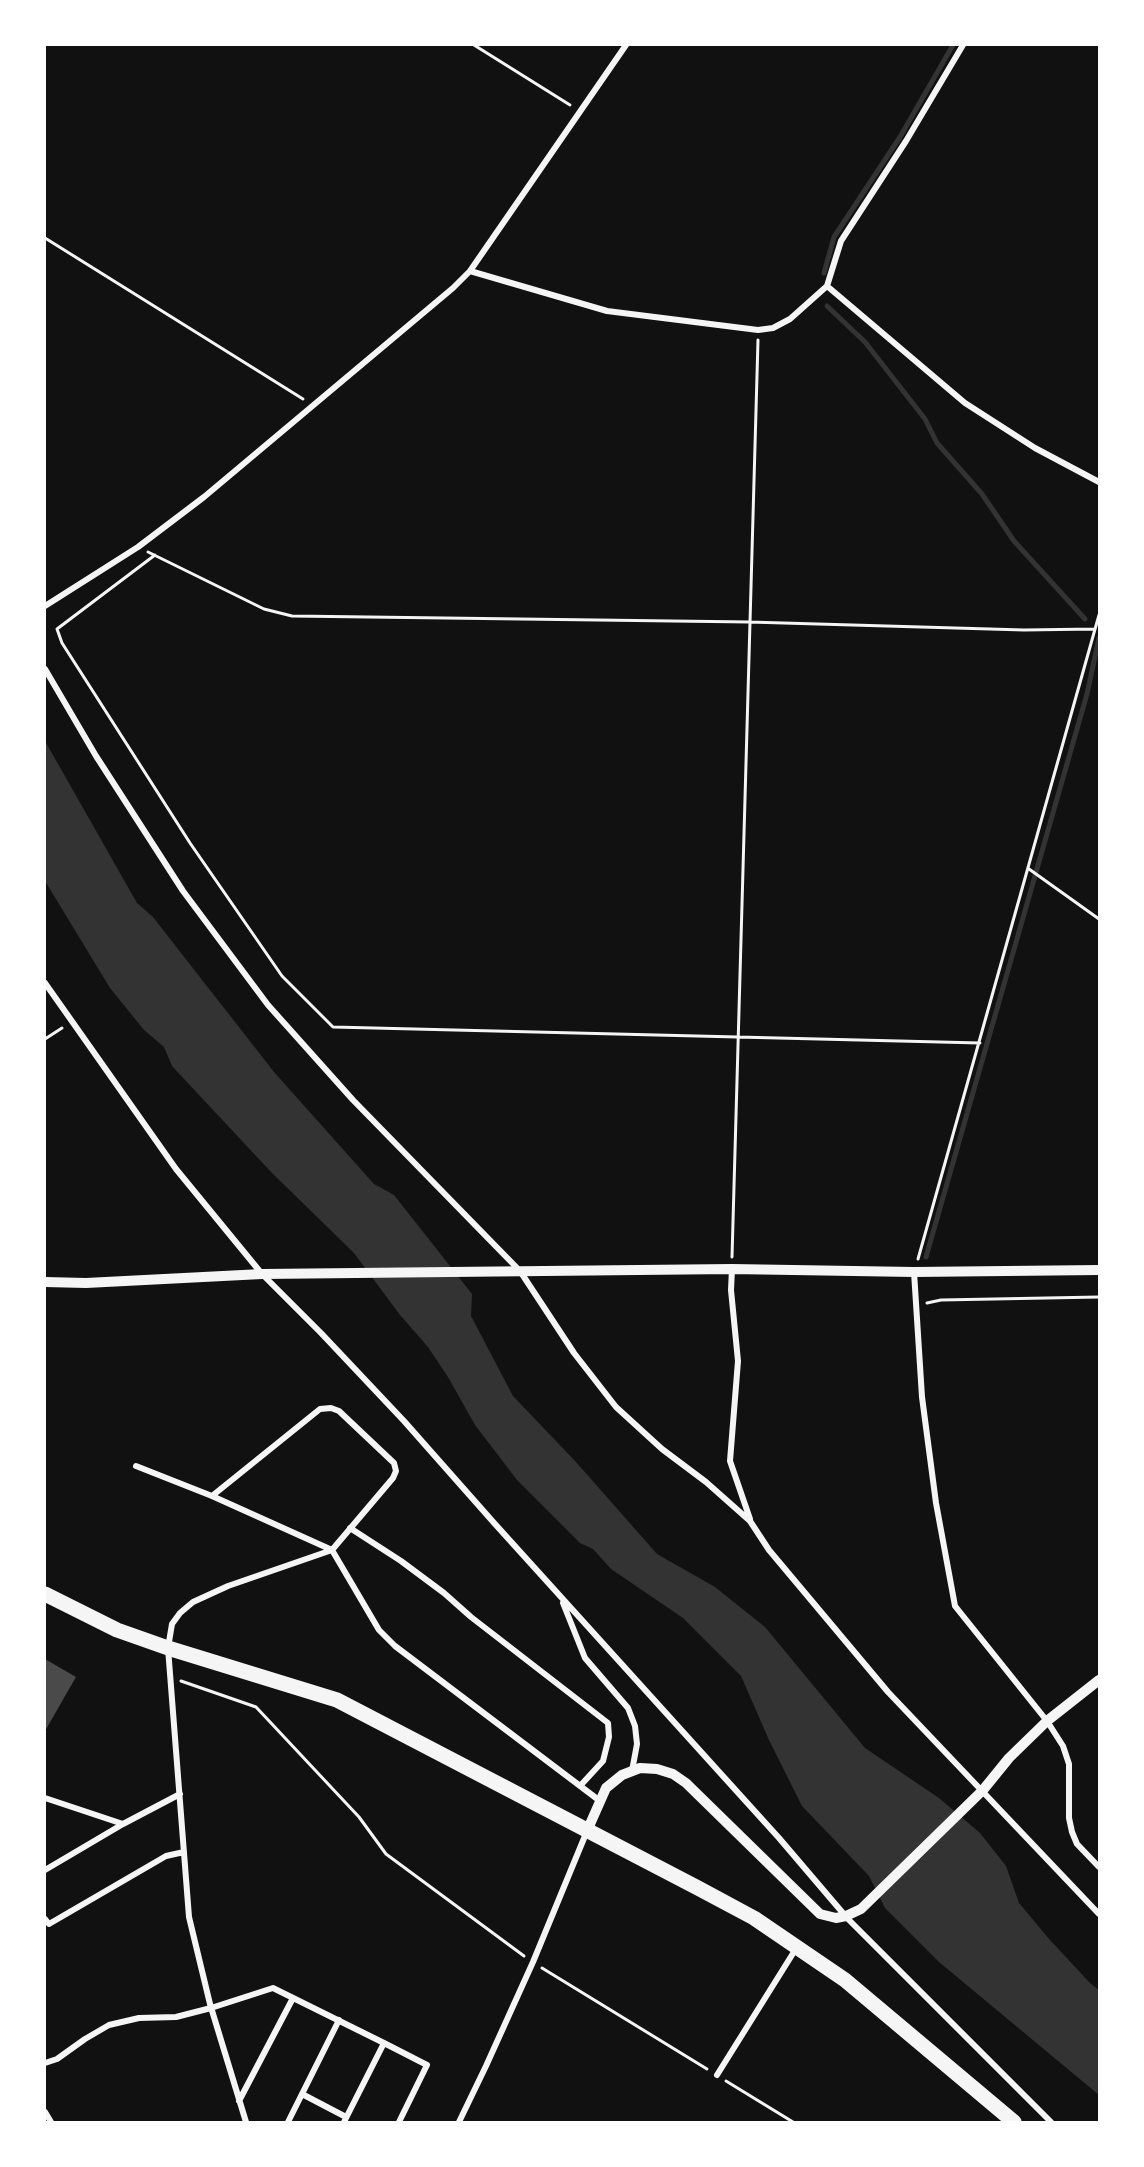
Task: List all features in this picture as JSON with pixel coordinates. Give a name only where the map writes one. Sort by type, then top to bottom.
[{"type":"main road","points":[[45,1594],[117,1630],[338,1700],[754,1918],[845,1980],[1014,2122]]},
{"type":"street","points":[[45,606],[138,547],[204,497],[453,288],[470,271],[626,45]]},
{"type":"street","points":[[470,271],[607,311],[758,330],[773,328],[790,320],[826,286],[840,241],[906,141],[963,45]]},
{"type":"street","points":[[826,286],[965,403],[1035,448],[1099,482]]},
{"type":"street","points":[[45,669],[96,756],[183,891],[268,1005],[353,1100],[520,1271],[574,1353],[616,1407],[662,1449],[706,1482],[750,1521]]},
{"type":"street","points":[[45,983],[176,1168],[262,1274],[404,1421],[779,1838],[846,1916],[1051,2122]]},
{"type":"street","points":[[732,1269],[731,1290],[738,1361],[730,1461],[750,1521],[769,1550],[888,1692],[1099,1914]]},
{"type":"street","points":[[45,1282],[86,1283],[262,1274],[520,1271],[1099,1270]]},
{"type":"street","points":[[914,1272],[922,1397],[936,1503],[955,1606],[1047,1721],[1064,1746],[1069,1764],[1069,1818],[1072,1832],[1077,1844],[1099,1867]]},
{"type":"street","points":[[212,1496],[320,1409],[331,1408],[339,1411],[394,1463],[396,1471],[393,1478],[332,1550],[228,1586],[193,1602],[180,1613],[172,1624],[168,1648],[189,1917],[211,2008],[246,2122]]},
{"type":"street","points":[[136,1466],[212,1496],[332,1550],[379,1630],[395,1646],[600,1802]]},
{"type":"street","points":[[350,1528],[444,1593],[471,1617],[608,1723],[609,1737],[603,1761],[580,1786]]},
{"type":"street","points":[[560,1597],[585,1658],[627,1708],[635,1726],[637,1744],[632,1771]]},
{"type":"street","points":[[459,2122],[532,1962],[606,1788],[622,1775],[639,1768],[657,1769],[673,1774],[686,1783],[820,1914],[836,1918],[861,1909],[983,1790],[1009,1758],[1047,1721],[1099,1680]]},
{"type":"street","points":[[45,1870],[123,1824],[180,1794]]},
{"type":"street","points":[[45,1798],[123,1824]]},
{"type":"street","points":[[45,1919],[49,1924],[166,1856],[184,1852]]},
{"type":"street","points":[[717,2075],[798,1947]]},
{"type":"street","points":[[45,2063],[57,2060],[85,2038],[109,2025],[139,2018],[176,2017],[273,1988],[427,2065],[399,2122]]},
{"type":"street","points":[[240,2101],[293,1998]]},
{"type":"street","points":[[288,2122],[339,2020]]},
{"type":"street","points":[[302,2094],[345,2119],[384,2043]]},
{"type":"street","points":[[45,2112],[51,2122]]},
{"type":"path","points":[[474,45],[579,111]]},
{"type":"path","points":[[45,238],[313,405]]},
{"type":"path","points":[[732,1269],[758,330]]},
{"type":"path","points":[[138,547],[264,609],[292,616],[749,622],[1024,630],[1095,629]]},
{"type":"path","points":[[155,555],[57,628],[62,643],[190,843],[282,976],[333,1027],[980,1043]]},
{"type":"path","points":[[914,1272],[1030,870],[1099,615]]},
{"type":"path","points":[[1030,870],[1099,919]]},
{"type":"path","points":[[45,1039],[71,1022]]},
{"type":"path","points":[[916,1306],[941,1300],[1099,1297]]},
{"type":"path","points":[[171,1677],[256,1707],[359,1817],[386,1854],[532,1962],[793,2122]]},
{"type":"shaded area","points":[[45,741],[137,903],[153,917],[274,1072],[374,1184],[394,1195],[472,1294],[471,1316],[513,1396],[576,1462],[657,1554],[715,1587],[765,1627],[865,1748],[939,1798],[980,1833],[1006,1866],[1019,1903],[1050,1940],[1099,1990],[1099,2095],[939,1962],[885,1908],[869,1876],[802,1806],[769,1740],[741,1676],[683,1618],[611,1569],[593,1549],[580,1543],[517,1480],[475,1425],[428,1347],[400,1315],[354,1253],[272,1173],[172,1066],[164,1047],[144,1030],[110,988],[45,881]]},
{"type":"building","points":[[45,1659],[76,1677],[45,1731]]},
{"type":"waterway","points":[[824,273],[834,237],[900,137],[953,45]]},
{"type":"waterway","points":[[827,306],[865,342],[925,419],[937,443],[982,494],[1014,541],[1085,619]]},
{"type":"waterway","points":[[926,1257],[1087,694],[1099,638]]}]
